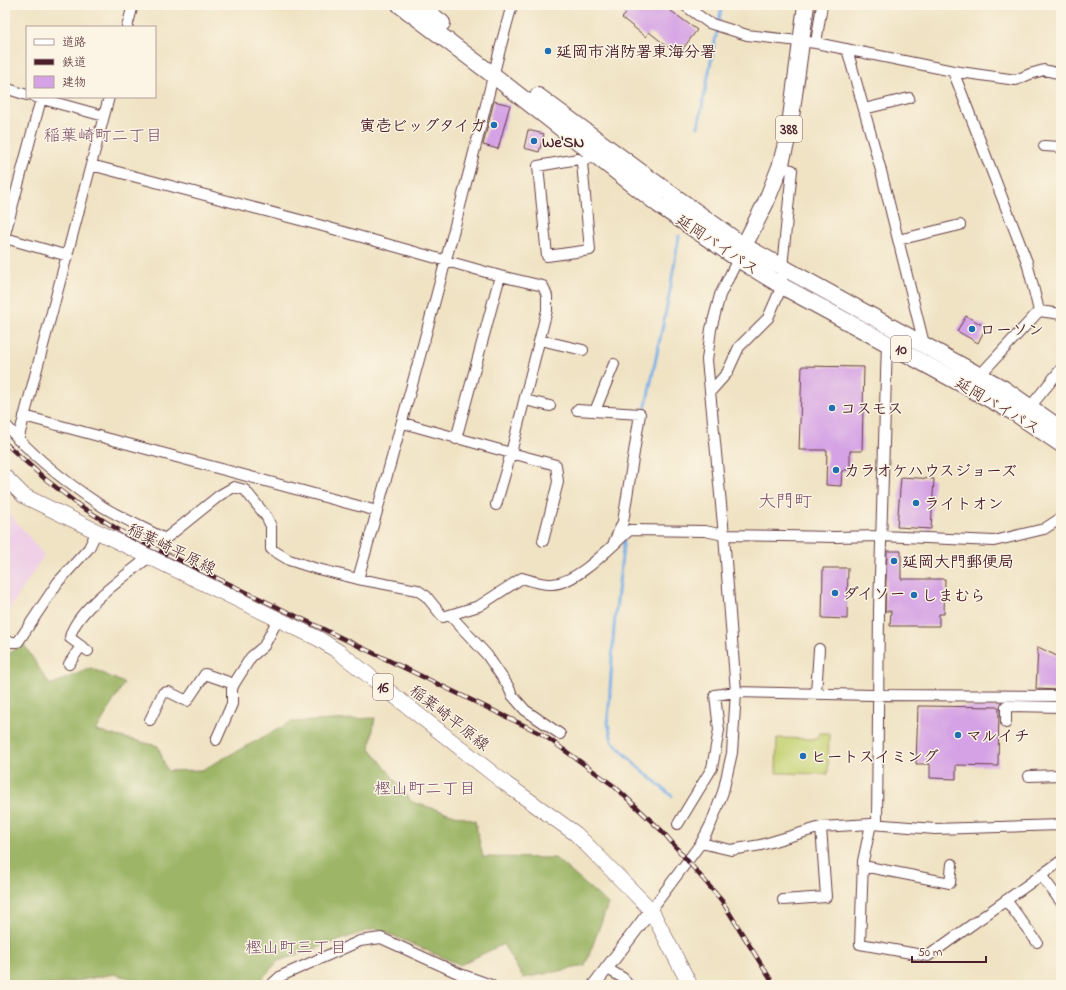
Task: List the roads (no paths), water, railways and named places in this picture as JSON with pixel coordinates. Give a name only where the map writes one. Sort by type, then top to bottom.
[{"type":"highway","name":"延岡バイパス","points":[[400,5],[646,176],[782,286],[1015,413],[1061,444]]},
{"type":"highway","name":"延岡バイパス","points":[[419,5],[494,70],[588,158],[659,205],[741,252],[782,267],[980,375],[1004,389],[1061,429]]},
{"type":"highway","name":"388","points":[[741,252],[766,202],[780,166],[789,132],[808,42],[806,5]]},
{"type":"main road","name":"稲葉崎平原線","points":[[5,477],[24,496],[319,639],[338,652],[506,784],[576,834],[651,910],[690,985]]},
{"type":"street","points":[[127,26],[133,5]]},
{"type":"street","points":[[358,579],[403,423],[512,5]]},
{"type":"street","points":[[684,5],[712,24],[747,35],[808,42],[953,71],[1016,80],[1044,70],[1061,74]]},
{"type":"street","points":[[808,42],[822,5]]},
{"type":"street","points":[[847,49],[880,167],[924,344]]},
{"type":"street","points":[[953,71],[1027,262],[1038,311]]},
{"type":"street","points":[[5,88],[26,95]]},
{"type":"street","points":[[5,234],[38,98],[104,116]]},
{"type":"street","points":[[18,440],[109,98]]},
{"type":"street","points":[[864,109],[909,98]]},
{"type":"street","points":[[1044,146],[1061,147]]},
{"type":"street","points":[[588,158],[590,250],[547,256],[538,166],[588,158]]},
{"type":"street","points":[[91,165],[320,225],[500,276],[542,286],[547,296],[547,310],[525,400],[496,504]]},
{"type":"street","points":[[710,392],[727,373],[740,347],[768,318],[782,286],[782,267],[792,170],[780,166]]},
{"type":"street","points":[[898,240],[960,225]]},
{"type":"street","points":[[5,238],[68,256]]},
{"type":"street","points":[[594,985],[701,843],[711,824],[722,792],[732,753],[736,692],[724,535],[707,360],[711,329],[720,295],[741,252]]},
{"type":"street","points":[[456,439],[500,276]]},
{"type":"street","points":[[1038,311],[1061,314]]},
{"type":"street","points":[[980,375],[1038,311]]},
{"type":"street","points":[[540,340],[583,350]]},
{"type":"street","points":[[887,342],[881,536],[879,694],[874,824],[863,866],[860,944],[928,956],[1041,875],[1060,864]]},
{"type":"street","points":[[595,411],[614,364]]},
{"type":"street","points":[[1030,407],[1061,369]]},
{"type":"street","points":[[525,400],[550,406]]},
{"type":"street","points":[[578,410],[640,414],[623,522],[616,543]]},
{"type":"street","points":[[24,416],[377,512]]},
{"type":"street","points":[[403,423],[456,439],[556,465],[558,482],[542,541]]},
{"type":"street","points":[[5,424],[18,440],[50,468],[100,505],[165,538],[220,495],[234,487],[244,490],[256,502],[266,516],[271,526],[271,550],[289,560],[314,568],[358,579],[417,590],[426,596],[443,617],[479,606],[522,578],[535,582],[553,584],[564,581],[579,574],[630,530],[704,531],[724,535],[835,537],[881,536],[994,541],[1044,529],[1061,518]]},
{"type":"street","points":[[5,642],[18,642],[58,582],[89,548],[97,531]]},
{"type":"street","points":[[69,664],[84,648],[70,638],[71,630],[93,603],[149,557]]},
{"type":"street","points":[[450,615],[487,655],[508,686],[512,695],[526,710],[560,734]]},
{"type":"street","points":[[216,740],[232,704],[232,689],[234,684],[251,657],[264,646],[278,619]]},
{"type":"street","points":[[816,693],[819,649]]},
{"type":"street","points":[[150,720],[163,693],[170,692],[187,701],[205,674],[234,684]]},
{"type":"street","points":[[678,824],[712,768],[719,730],[715,695],[736,692],[1061,696]]},
{"type":"street","points":[[1006,723],[1006,706],[1061,707]]},
{"type":"street","points":[[1029,776],[1061,776]]},
{"type":"street","points":[[701,843],[731,850],[761,845],[821,827],[874,824],[935,829],[1061,825]]},
{"type":"street","points":[[783,900],[826,896],[821,827]]},
{"type":"street","points":[[863,866],[950,884],[952,864]]},
{"type":"street","points":[[1041,875],[1061,902]]},
{"type":"street","points":[[1006,900],[1037,942]]},
{"type":"street","points":[[271,985],[281,976],[360,941],[381,938],[460,974],[492,985]]},
{"type":"street","points":[[606,968],[623,978],[628,985]]},
{"type":"waterway","points":[[698,127],[722,5]]},
{"type":"waterway","points":[[644,415],[669,296],[679,236]]},
{"type":"waterway","points":[[624,539],[614,627],[608,723],[612,741],[638,767],[672,796]]},
{"type":"railway","points":[[5,443],[44,478],[80,506],[127,535],[542,734],[614,786],[662,831],[722,901],[774,985]]},
{"type":"place","name":"延岡市消防署東海分署","points":[[548,51]]},
{"type":"place","name":"寅壱ビッグタイガ","points":[[494,125]]},
{"type":"place","name":"We'SN","points":[[534,141]]},
{"type":"place","name":"ローソン","points":[[972,329]]},
{"type":"place","name":"コスモス","points":[[832,408]]},
{"type":"place","name":"カラオケハウスジョーズ","points":[[836,470]]},
{"type":"place","name":"ライトオン","points":[[916,503]]},
{"type":"place","name":"延岡大門郵便局","points":[[894,561]]},
{"type":"place","name":"ダイソー","points":[[835,593]]},
{"type":"place","name":"しまむら","points":[[914,595]]},
{"type":"place","name":"マルイチ","points":[[958,735]]},
{"type":"place","name":"ヒートスイミング","points":[[803,756]]},
{"type":"district","name":"稲葉崎町二丁目","points":[[103,135]]},
{"type":"district","name":"大門町","points":[[785,501]]},
{"type":"district","name":"樫山町二丁目","points":[[425,788]]},
{"type":"district","name":"樫山町三丁目","points":[[296,947]]}]
